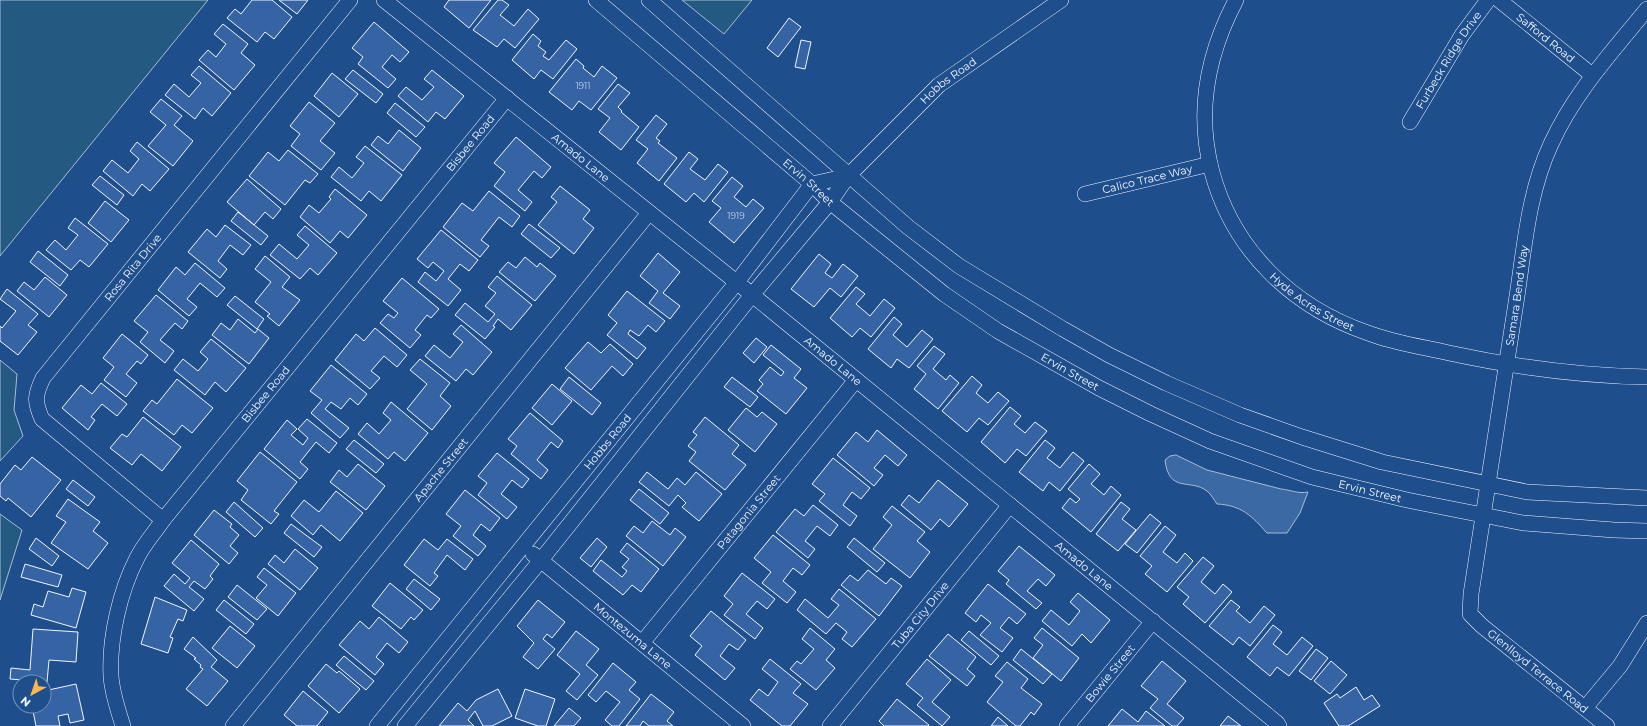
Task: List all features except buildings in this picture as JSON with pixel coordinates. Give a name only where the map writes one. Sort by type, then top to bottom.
[{"type":"street","name":"Rosa Rita Drive","points":[[163,520],[42,419],[36,406],[36,392],[43,378],[350,0]]},
{"type":"street","name":"Amado Lane","points":[[384,0],[737,282],[1153,621],[1279,726]]},
{"type":"street","name":"Ervin Street","points":[[596,0],[812,184],[830,202],[944,294],[998,331],[1046,360],[1151,414],[1210,441],[1312,477],[1407,500],[1523,523],[1647,531]]},
{"type":"street","points":[[649,0],[848,176],[908,227],[959,266],[1063,329],[1138,369],[1240,415],[1302,437],[1382,462],[1527,492],[1647,498]]},
{"type":"street","name":"Hobbs Road","points":[[405,726],[541,560],[752,295],[830,202],[848,176],[939,85],[1060,0]]},
{"type":"street","name":"Hyde Acres Street","points":[[1236,0],[1224,24],[1213,52],[1206,84],[1204,120],[1210,164],[1217,193],[1245,245],[1267,271],[1294,295],[1329,317],[1369,334],[1468,357],[1506,364],[1576,373],[1647,377]]},
{"type":"street","name":"Furbeck Ridge Drive","points":[[1410,122],[1462,35],[1488,0]]},
{"type":"street","name":"Safford Road","points":[[1499,0],[1592,75]]},
{"type":"street","name":"Samara Bend Way","points":[[1470,614],[1471,594],[1506,364],[1536,181],[1551,144],[1573,104],[1592,75],[1647,9]]},
{"type":"street","name":"Bisbee Road","points":[[124,726],[117,708],[111,676],[118,605],[138,557],[163,520],[507,98]]},
{"type":"street","name":"Calico Trace Way","points":[[1085,194],[1210,164]]},
{"type":"street","points":[[812,184],[848,176]]},
{"type":"street","name":"Hobbs Road","points":[[377,726],[737,282],[812,184]]},
{"type":"street","name":"Apache Street","points":[[232,726],[649,213]]},
{"type":"street","name":"Patagonia Street","points":[[642,643],[856,380]]},
{"type":"street","name":"Tuba City Drive","points":[[830,726],[1010,505]]},
{"type":"street","name":"Montezuma Lane","points":[[523,546],[743,726]]},
{"type":"street","name":"Glenlloyd Terrace Road","points":[[1470,614],[1482,626],[1607,726]]},
{"type":"street","name":"Bowie Street","points":[[1067,726],[1153,621]]},
{"type":"street","points":[[1585,708],[1620,666],[1647,623]]},
{"type":"shaded area","points":[[0,0],[208,0],[0,256]]},
{"type":"shaded area","points":[[682,0],[752,0],[724,34]]},
{"type":"shaded area","points":[[0,360],[17,374],[14,410],[23,436],[0,461]]},
{"type":"shaded area","points":[[1176,455],[1207,470],[1281,489],[1308,492],[1300,513],[1287,533],[1267,533],[1245,512],[1233,507],[1217,504],[1207,491],[1194,485],[1181,483],[1171,477],[1167,471],[1165,460],[1170,456]]},
{"type":"shaded area","points":[[0,514],[22,530],[0,600]]}]
